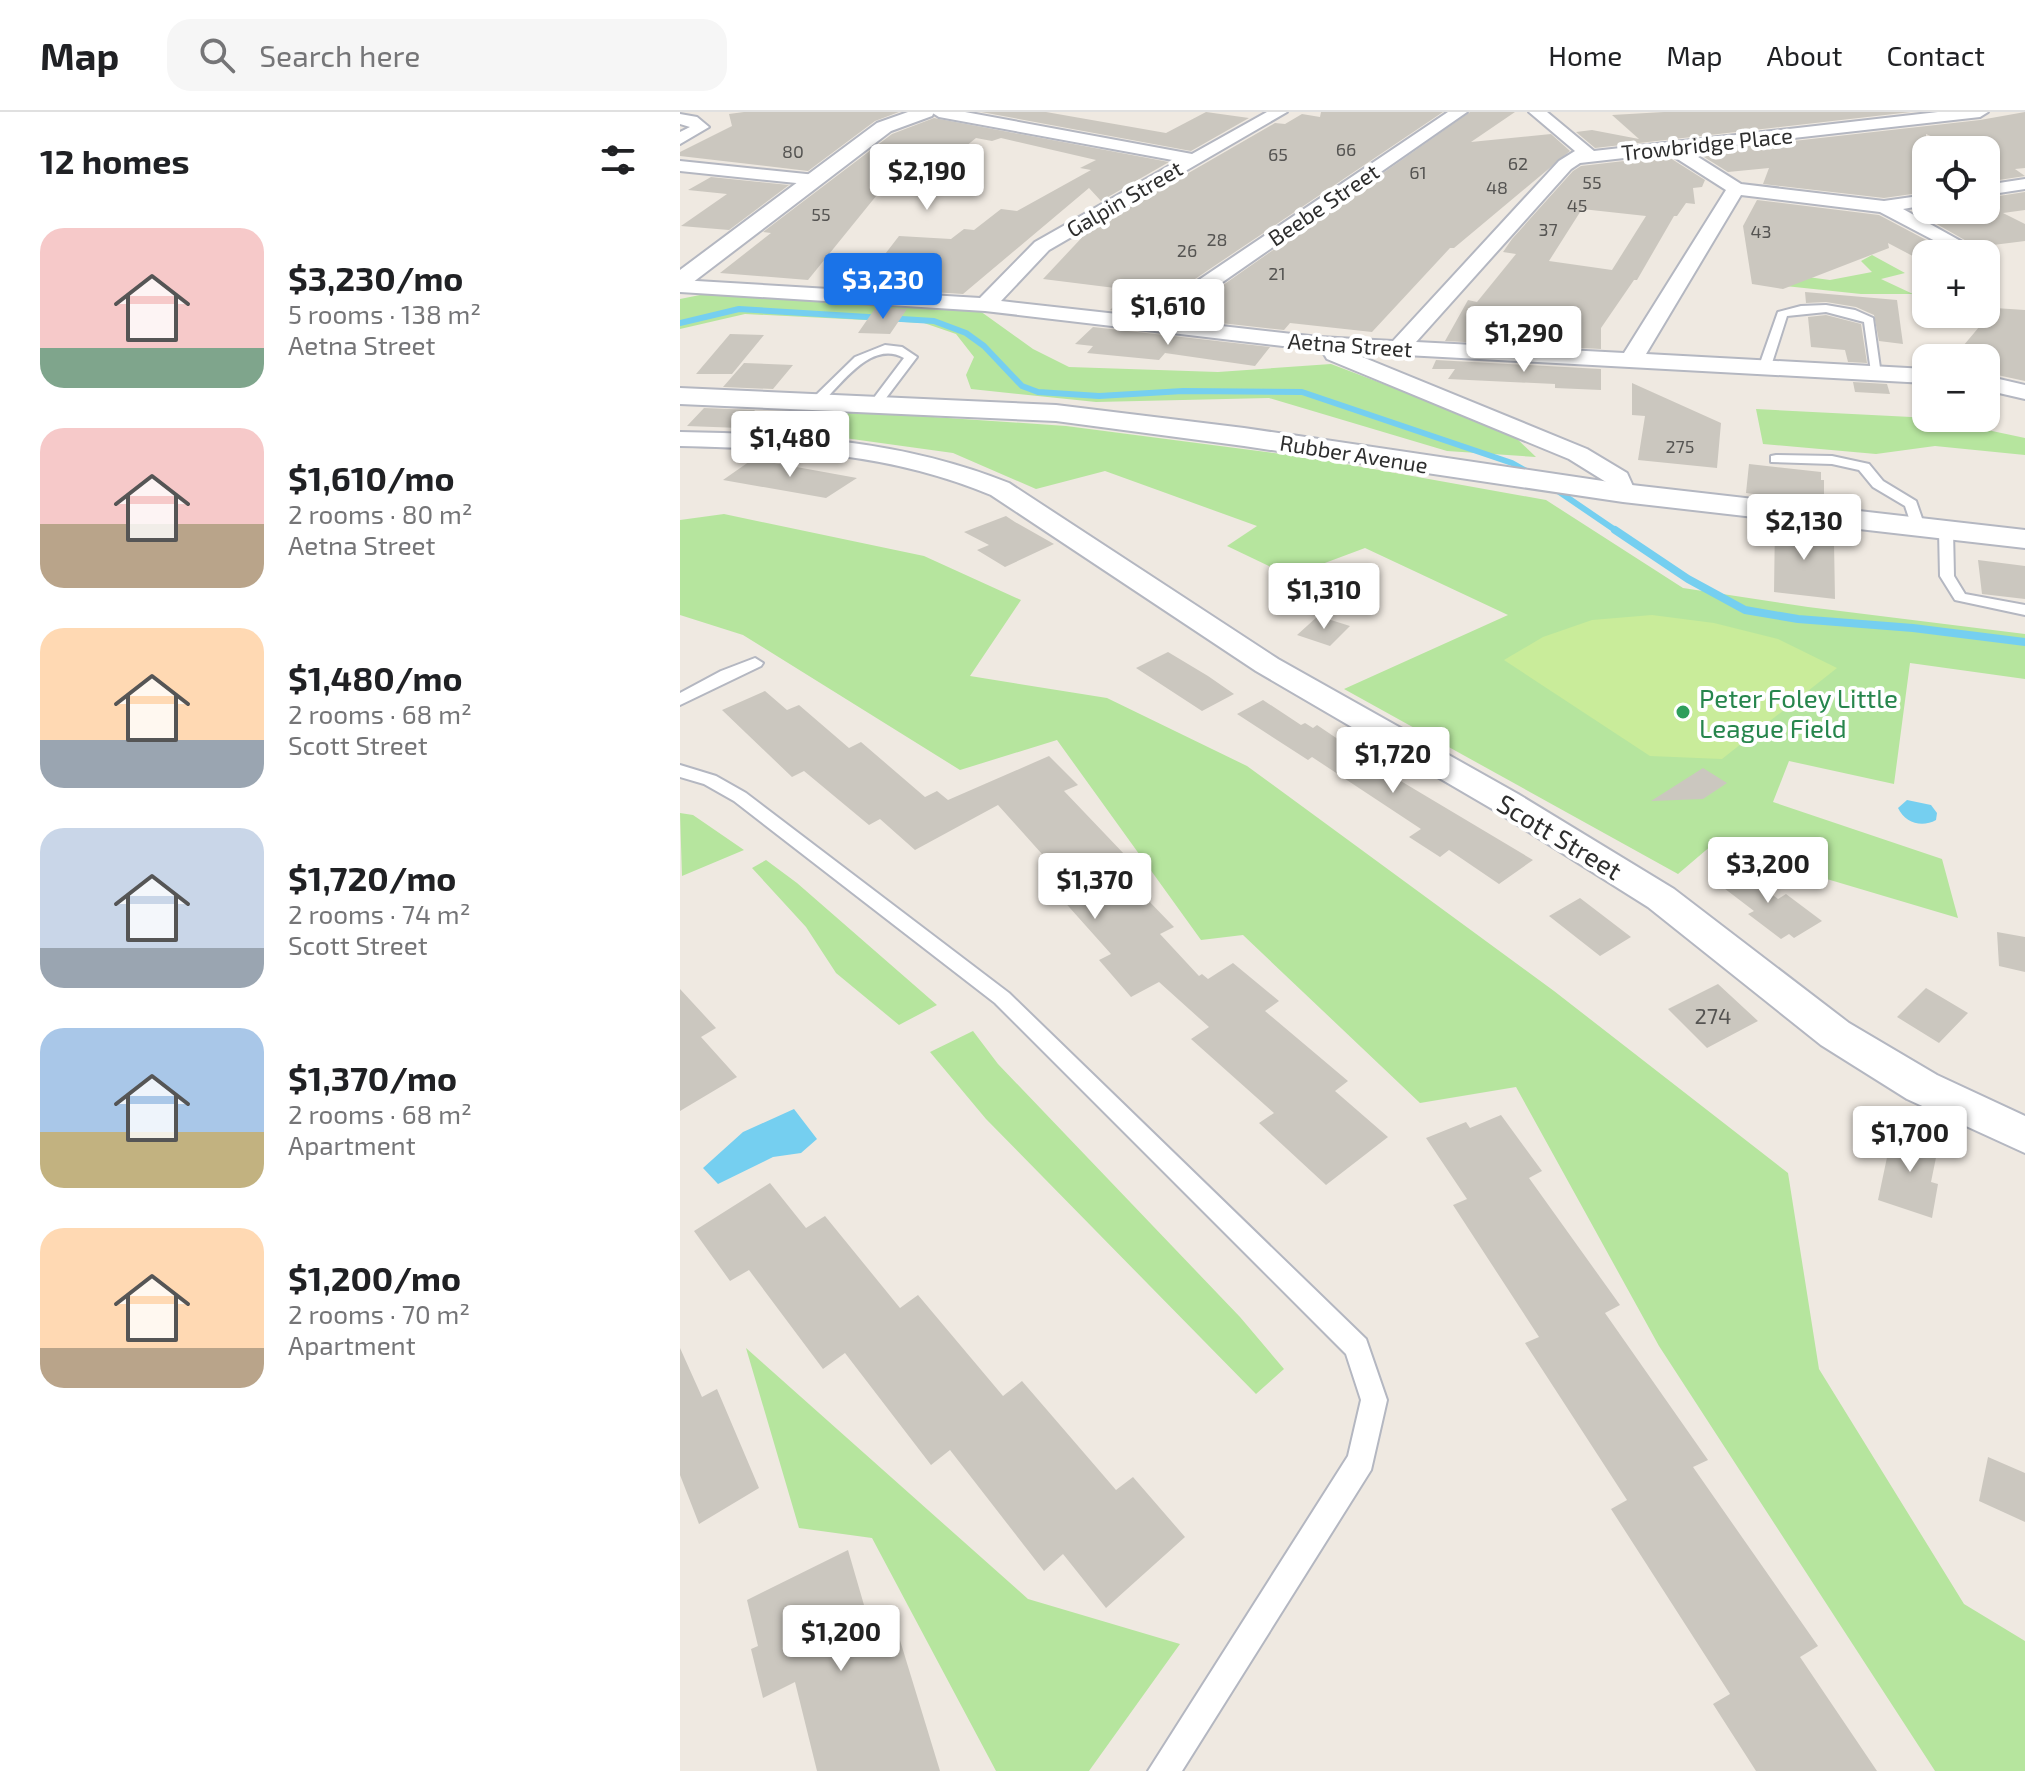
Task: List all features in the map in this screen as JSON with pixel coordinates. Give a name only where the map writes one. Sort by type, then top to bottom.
[{"type":"street","points":[[680,284],[884,127],[925,112]]},
{"type":"street","points":[[939,112],[1193,159]]},
{"type":"street","points":[[1245,112],[1275,114]]},
{"type":"street","name":"Beebe Street","points":[[1148,324],[1459,112]]},
{"type":"street","points":[[1399,348],[1565,165],[1586,151],[1537,112]]},
{"type":"street","name":"Trowbridge Place","points":[[1577,158],[1980,112]]},
{"type":"street","name":"Galpin Street","points":[[985,305],[1042,246],[1275,114]]},
{"type":"street","points":[[680,119],[691,120],[701,127],[680,139]]},
{"type":"street","points":[[1672,148],[1736,189],[1884,207],[1912,202]]},
{"type":"street","points":[[680,166],[816,180]]},
{"type":"street","points":[[2000,188],[2025,184]]},
{"type":"street","points":[[1631,360],[1736,189]]},
{"type":"street","points":[[1884,207],[1948,240]]},
{"type":"street","name":"Aetna Street","points":[[680,284],[985,305],[1319,344],[1912,375]]},
{"type":"street","points":[[1319,344],[1334,354],[1419,391],[1578,454],[1618,478],[1608,491]]},
{"type":"street","points":[[2000,386],[2025,392]]},
{"type":"street","name":"Rubber Avenue","points":[[680,396],[876,403],[1109,419],[1608,491],[2025,539]]},
{"type":"street","name":"Scott Street","points":[[680,439],[806,443],[880,451],[964,472],[1000,489],[1267,665],[1506,802],[1661,898],[1835,1034],[1922,1087],[2025,1135]]},
{"type":"lane","points":[[1765,366],[1782,314],[1800,308],[1850,312],[1869,320],[1877,372]]},
{"type":"lane","points":[[818,400],[852,365],[873,350],[903,351],[911,357],[876,403]]},
{"type":"lane","points":[[1776,459],[1832,460],[1864,467],[1878,484],[1911,504],[1932,529],[1947,576],[1960,597],[2025,610]]},
{"type":"lane","points":[[680,700],[727,674],[755,663]]},
{"type":"lane","points":[[680,771],[710,780],[751,804],[1002,998],[1357,1347],[1374,1400],[1361,1461],[1164,1771]]},
{"type":"green space","points":[[1872,255],[1905,273],[1881,279],[1912,294],[1861,294],[1775,285],[1800,276],[1830,280],[1872,272],[1861,261]]},
{"type":"green space","points":[[705,294],[980,311],[1033,349],[1069,367],[1218,372],[1331,364],[1510,432],[1536,457],[1447,451],[1269,398],[1096,402],[971,389],[966,375],[974,357],[956,334],[924,323],[745,314],[680,329],[680,299]]},
{"type":"green space","points":[[815,409],[1066,426],[1312,458],[1546,500],[1683,588],[2025,634],[2025,679],[1910,663],[1894,784],[1789,761],[1773,802],[1942,859],[1958,918],[1712,845],[1678,874],[1344,689],[1508,615],[1365,548],[1290,576],[1227,546],[1257,526],[1105,471],[1036,489],[953,453],[794,431]]},
{"type":"green space","points":[[1756,409],[1912,417],[1912,432],[1997,432],[2025,438],[2025,455],[1935,446],[1876,454],[1763,444]]},
{"type":"green space","points":[[724,514],[924,556],[1021,600],[970,676],[1107,698],[1247,766],[1554,991],[1788,1173],[1819,1369],[1964,1604],[2025,1641],[2025,1771],[1935,1771],[1659,1346],[1516,1087],[1420,1103],[1243,935],[1201,940],[1057,740],[960,770],[743,635],[680,615],[680,520]]},
{"type":"green space","name":"Peter Foley Little League Field","points":[[1652,615],[1714,623],[1778,639],[1837,668],[1722,759],[1650,756],[1504,660],[1543,637],[1592,620]]},
{"type":"green space","points":[[680,813],[693,815],[744,850],[682,876]]},
{"type":"green space","points":[[766,860],[797,883],[937,1005],[899,1025],[836,973],[806,927],[752,868]]},
{"type":"green space","points":[[973,1031],[998,1064],[1240,1317],[1284,1369],[1256,1394],[986,1119],[930,1052]]},
{"type":"green space","points":[[746,1348],[1028,1599],[1180,1644],[1089,1771],[996,1771],[872,1538],[799,1528]]},
{"type":"water","points":[[1907,800],[1931,805],[1937,813],[1936,820],[1920,824],[1909,820],[1898,808]]},
{"type":"water","points":[[794,1109],[817,1139],[801,1153],[773,1157],[718,1184],[703,1168],[743,1132]]},
{"type":"building","points":[[899,112],[875,121],[808,171],[680,156],[680,152],[732,126],[729,114]]},
{"type":"building","points":[[981,112],[1046,112],[1166,133],[1206,112],[1249,118],[1191,151]]},
{"type":"building","points":[[1321,112],[1443,112],[1143,314],[1110,310],[1131,290],[1043,279],[1088,231],[1275,123],[1285,124],[1302,114],[1320,117]]},
{"type":"building","points":[[1470,112],[1515,112],[1471,142],[1551,134],[1570,151],[1454,248],[1450,248],[1372,332],[1290,323],[1284,330],[1176,318]]},
{"type":"building","points":[[1664,112],[1911,112],[1595,148],[1576,132],[1592,130],[1639,139],[1612,115]]},
{"type":"building","points":[[2025,112],[2025,168],[2015,169],[2025,176],[2000,180],[2000,136],[1912,136],[1912,194],[1884,198],[1763,184],[1769,168],[1728,172],[1696,152],[1980,120]]},
{"type":"building","points":[[934,118],[1169,162],[1101,201],[1089,188],[963,294],[888,289],[890,286],[862,284],[899,236],[951,239],[964,229],[974,230],[1001,209],[1017,211],[1091,170],[1080,168],[1096,160],[1001,138],[992,141],[976,138],[918,185],[898,169],[808,280],[720,273],[771,233],[763,232],[892,134]]},
{"type":"building","points":[[1667,156],[1705,180],[1702,187],[1693,188],[1695,204],[1686,203],[1674,216],[1637,280],[1601,328],[1601,349],[1445,341],[1468,300],[1477,302],[1516,254],[1503,252],[1512,239],[1581,166]],"holes":[[[1582,209],[1646,216],[1612,270],[1549,261]]]},
{"type":"building","points":[[711,177],[789,185],[729,230],[681,226],[727,194],[688,190]]},
{"type":"building","points":[[2025,192],[2025,210],[2003,213],[2025,224],[2025,241],[2000,244],[2000,240],[1965,240],[1937,224],[2000,224],[2000,196]]},
{"type":"building","points":[[1757,200],[1879,215],[1926,240],[1912,240],[1912,256],[1888,243],[1889,248],[1783,289],[1752,284],[1743,226]]},
{"type":"building","points":[[1805,292],[1897,300],[1903,344],[1879,341],[1874,315],[1856,307],[1826,302],[1806,303]]},
{"type":"building","points":[[876,307],[907,309],[890,334],[858,333]]},
{"type":"building","points":[[2000,308],[2025,310],[2025,381],[2000,376],[2000,344],[1965,344],[1978,328],[2000,328]]},
{"type":"building","points":[[1826,315],[1861,324],[1867,363],[1848,362],[1845,350],[1811,347],[1808,317]]},
{"type":"building","points":[[1093,327],[1270,347],[1255,366],[1165,353],[1159,360],[1087,353],[1093,346],[1075,344]]},
{"type":"building","points":[[730,334],[764,335],[732,374],[696,374]]},
{"type":"building","points":[[1436,360],[1601,369],[1601,390],[1555,388],[1555,384],[1448,379],[1455,369],[1432,369]]},
{"type":"building","points":[[744,363],[793,365],[773,389],[723,387]]},
{"type":"building","points":[[1853,382],[1887,384],[1890,394],[1855,392]]},
{"type":"building","points":[[1632,383],[1721,423],[1717,468],[1638,460],[1645,416],[1632,415]]},
{"type":"building","points":[[704,408],[755,410],[740,428],[687,426]]},
{"type":"building","points":[[753,459],[857,478],[826,498],[723,480]]},
{"type":"building","points":[[1749,464],[1821,472],[1824,504],[1746,493]]},
{"type":"building","points":[[1006,516],[1054,544],[1005,567],[977,550],[989,545],[964,532]]},
{"type":"building","points":[[1775,522],[1824,528],[1824,541],[1834,542],[1835,599],[1774,592]]},
{"type":"building","points":[[1978,560],[2025,566],[2025,599],[1982,594]]},
{"type":"building","points":[[1318,616],[1350,626],[1330,646],[1297,635]]},
{"type":"building","points":[[1168,652],[1234,694],[1202,711],[1136,668]]},
{"type":"building","points":[[765,691],[787,710],[799,705],[849,748],[861,742],[925,797],[937,791],[948,800],[1049,756],[1078,785],[1064,791],[1126,856],[1112,863],[1174,927],[1160,934],[1199,976],[1202,974],[1208,979],[1233,963],[1279,1001],[1265,1011],[1348,1081],[1335,1091],[1388,1137],[1326,1185],[1259,1123],[1274,1113],[1191,1039],[1209,1027],[1159,982],[1131,997],[1099,960],[1111,954],[1053,889],[1067,882],[998,805],[915,850],[880,819],[869,825],[804,771],[792,777],[722,710]]},
{"type":"building","points":[[1263,700],[1301,725],[1305,723],[1313,728],[1317,725],[1394,777],[1533,860],[1499,884],[1449,850],[1440,857],[1409,837],[1421,829],[1312,757],[1308,760],[1237,714]]},
{"type":"building","points":[[1703,768],[1727,783],[1703,799],[1651,801]]},
{"type":"building","points":[[1731,863],[1778,899],[1786,894],[1822,921],[1794,938],[1789,934],[1781,939],[1748,914],[1754,911],[1716,882]]},
{"type":"building","points":[[1580,898],[1631,937],[1600,956],[1549,916]]},
{"type":"building","points":[[1997,932],[2025,937],[2025,972],[1999,966]]},
{"type":"building","points":[[1718,984],[1758,1021],[1707,1048],[1668,1009]]},
{"type":"building","points":[[1926,988],[1968,1013],[1939,1043],[1897,1017]]},
{"type":"building","points":[[680,989],[716,1028],[701,1037],[737,1077],[680,1111]]},
{"type":"building","points":[[1501,1115],[1542,1171],[1529,1178],[1620,1305],[1605,1313],[1708,1460],[1693,1467],[1818,1646],[1800,1657],[1877,1771],[1756,1771],[1713,1704],[1730,1694],[1611,1509],[1627,1500],[1525,1343],[1539,1337],[1453,1205],[1467,1199],[1426,1138],[1466,1122],[1470,1128]]},
{"type":"building","points":[[1893,1129],[1939,1143],[1931,1182],[1938,1184],[1932,1218],[1878,1200]]},
{"type":"building","points":[[770,1183],[806,1228],[825,1216],[900,1308],[918,1295],[1003,1396],[1022,1381],[1116,1490],[1133,1477],[1185,1537],[1106,1608],[1063,1554],[1044,1571],[950,1450],[931,1465],[845,1353],[823,1369],[749,1270],[730,1281],[694,1231]]},
{"type":"building","points":[[680,1348],[702,1397],[717,1389],[759,1488],[699,1524],[680,1475]]},
{"type":"building","points":[[1988,1457],[2025,1473],[2025,1522],[1979,1501]]},
{"type":"building","points":[[848,1550],[873,1636],[895,1624],[940,1771],[817,1771],[795,1682],[763,1698],[751,1649],[758,1646],[747,1600]]},
{"type":"waterway","points":[[680,323],[739,309],[934,321],[966,333],[984,346],[1022,386],[1038,392],[1099,396],[1183,391],[1302,392],[1512,463],[1535,476]]},
{"type":"waterway","points":[[1552,487],[1618,532]]},
{"type":"waterway","points":[[1615,530],[1688,579],[1745,610],[1798,619],[1913,628],[2025,642]]},
{"type":"place","name":"Peter Foley Little League Field","points":[[1683,712]]}]
